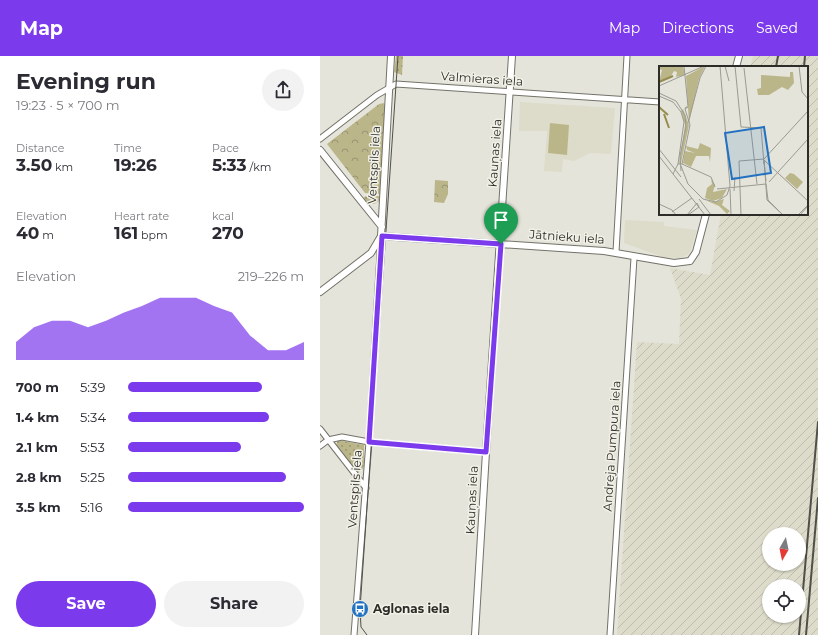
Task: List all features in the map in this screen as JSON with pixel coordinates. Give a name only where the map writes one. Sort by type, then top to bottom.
[{"type":"street","name":"Ventspils iela","points":[[354,635],[369,442],[382,236],[391,56]]},
{"type":"street","name":"Kauņas iela","points":[[476,635],[486,452],[501,244],[512,56]]},
{"type":"street","points":[[616,252],[627,56]]},
{"type":"street","points":[[736,66],[739,56]]},
{"type":"street","name":"Valmieras iela","points":[[320,139],[377,95],[396,84],[659,102]]},
{"type":"street","points":[[320,150],[382,227]]},
{"type":"street","name":"Jātnieku iela","points":[[382,236],[616,252],[634,258],[641,256],[674,263],[690,261],[696,252],[706,215]]},
{"type":"street","points":[[320,292],[371,253],[382,236]]},
{"type":"street","name":"Andreja Pumpura iela","points":[[610,635],[634,258]]},
{"type":"street","points":[[320,429],[366,488]]},
{"type":"street","points":[[320,446],[328,440],[342,437],[369,442],[486,452]]},
{"type":"shaded area","points":[[753,56],[818,56],[818,635],[617,635],[637,342],[679,344],[681,299],[670,268],[710,275],[721,215],[808,215],[808,66],[750,66]]},
{"type":"shaded area","points":[[520,102],[615,108],[611,154],[590,153],[574,161],[563,159],[562,172],[544,171],[547,131],[519,131]]},
{"type":"shaded area","points":[[625,220],[664,222],[664,226],[697,230],[690,252],[687,255],[679,258],[663,257],[624,243]]},
{"type":"green space","points":[[396,56],[403,56],[402,75],[394,72]]},
{"type":"green space","points":[[384,103],[386,107],[380,194],[365,193],[327,144],[379,104]]},
{"type":"green space","points":[[550,123],[569,125],[567,155],[548,153]]},
{"type":"green space","points":[[361,157],[373,159],[371,180],[359,178]]},
{"type":"green space","points":[[435,180],[448,181],[448,194],[444,203],[434,202]]},
{"type":"green space","points":[[366,196],[380,196],[379,201],[374,204],[369,204],[363,198]]},
{"type":"green space","points":[[338,440],[364,445],[364,466],[362,470],[358,472],[355,470],[336,445]]},
{"type":"tram line","points":[[367,635],[361,627],[360,609],[398,56]]},
{"type":"railway","points":[[776,66],[778,56]]},
{"type":"railway","points":[[804,66],[805,56]]},
{"type":"railway","points":[[799,635],[818,422]]},
{"type":"railway","points":[[806,635],[818,498]]},
{"type":"place","name":"Aglonas iela","points":[[360,609]]},
{"type":"route","points":[[382,236],[501,244],[486,452],[369,442],[382,236]]}]
